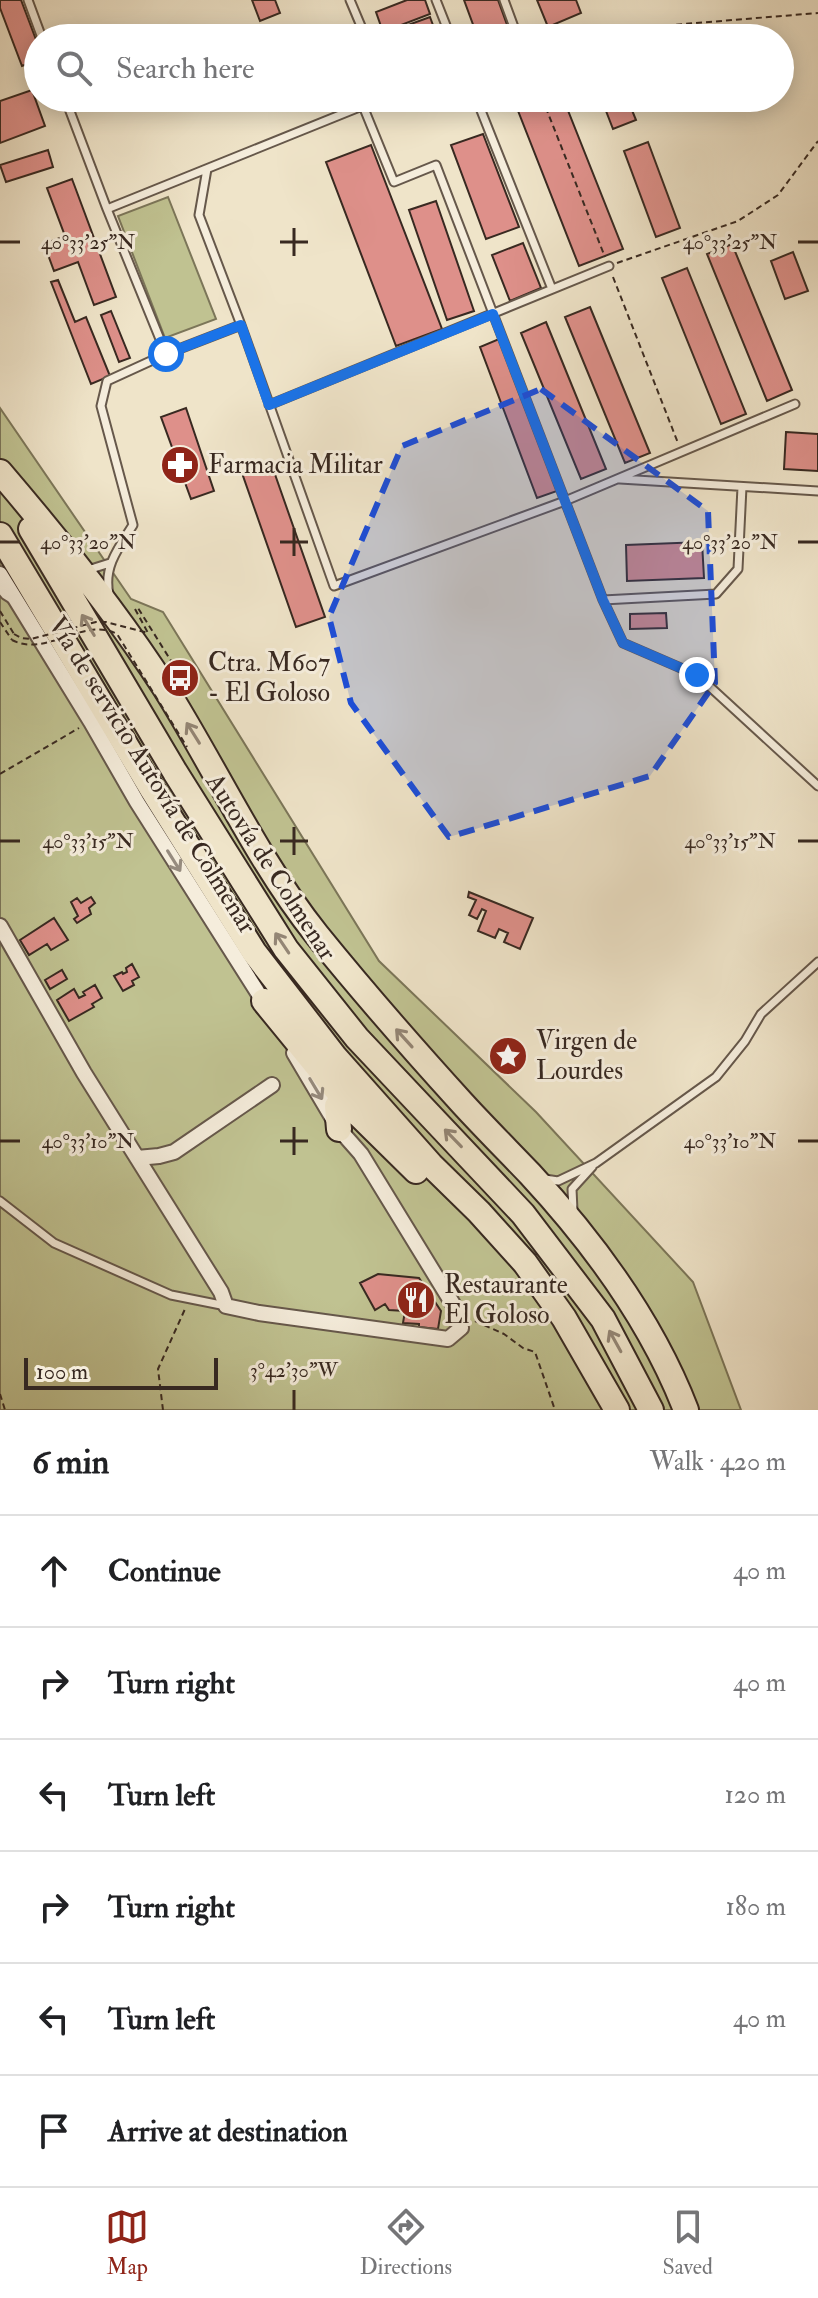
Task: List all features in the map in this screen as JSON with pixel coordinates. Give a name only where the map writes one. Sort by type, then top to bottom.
[{"type":"highway","points":[[0,474],[114,614],[164,687],[271,868],[315,933],[464,1106],[574,1224],[610,1272],[646,1326],[686,1410]]},
{"type":"highway","name":"Autovía de Colmenar","points":[[0,474],[175,772],[286,949],[357,1038],[523,1214],[603,1319],[651,1410]]},
{"type":"highway","points":[[0,535],[254,952],[335,1057],[431,1165],[525,1263],[564,1318],[617,1410]]},
{"type":"highway","points":[[264,1001],[349,1105],[428,1182],[525,1263]]},
{"type":"highway","points":[[339,1129],[337,1106],[349,1105]]},
{"type":"street","name":"Vía de servicio Autovía de Colmenar","points":[[0,574],[137,802],[264,1001],[339,1129],[361,1154],[459,1314]]},
{"type":"street","points":[[0,926],[84,1073],[221,1292],[226,1306],[448,1339],[461,1328],[459,1314]]},
{"type":"street","points":[[137,1158],[174,1152],[272,1085]]},
{"type":"lane","points":[[28,0],[37,24]]},
{"type":"lane","points":[[350,0],[360,24]]},
{"type":"lane","points":[[436,0],[445,24]]},
{"type":"lane","points":[[504,0],[513,24]]},
{"type":"lane","points":[[70,112],[166,354]]},
{"type":"lane","points":[[107,209],[348,112]]},
{"type":"lane","points":[[365,112],[394,182],[436,165],[603,600],[623,643],[697,675],[818,786]]},
{"type":"lane","points":[[482,112],[552,289]]},
{"type":"lane","points":[[207,169],[199,215],[334,586],[565,501],[795,404]]},
{"type":"lane","points":[[269,405],[609,266]]},
{"type":"lane","points":[[114,614],[107,585],[110,563],[133,525],[101,406],[107,381],[241,325]]},
{"type":"lane","points":[[618,479],[818,491]]},
{"type":"lane","points":[[603,600],[716,594],[738,569],[742,487]]},
{"type":"lane","points":[[74,563],[91,569],[110,563]]},
{"type":"lane","points":[[0,589],[17,603]]},
{"type":"lane","points":[[531,1175],[558,1181],[596,1163],[716,1077],[745,1041],[761,1014],[818,962]]},
{"type":"lane","points":[[574,1224],[572,1189],[596,1163]]},
{"type":"lane","points":[[0,1201],[54,1243],[171,1295],[226,1306]]},
{"type":"path","points":[[684,24],[818,13]]},
{"type":"path","points":[[609,266],[738,221],[778,195],[818,141]]},
{"type":"path","points":[[0,611],[14,634],[31,639],[96,622],[148,633],[135,609],[138,608],[178,672]]},
{"type":"path","points":[[0,622],[12,640],[20,645],[36,645],[101,628],[117,634],[187,747]]},
{"type":"path","points":[[0,774],[91,722]]},
{"type":"path","points":[[163,1410],[158,1369],[185,1309]]},
{"type":"path","points":[[459,1314],[535,1352],[555,1410]]},
{"type":"path","points":[[0,1394],[5,1410]]},
{"type":"highlighted area","points":[[541,389],[708,511],[715,683],[650,776],[449,837],[351,703],[329,617],[402,446]]},
{"type":"green space","points":[[168,197],[216,319],[165,338],[118,216]]},
{"type":"green space","points":[[0,408],[131,599],[163,612],[379,961],[536,1112],[693,1282],[741,1410],[0,1410]]},
{"type":"building","points":[[0,0],[21,0],[30,24],[24,24],[24,65],[22,66],[0,8]]},
{"type":"building","points":[[252,0],[275,0],[280,13],[260,21]]},
{"type":"building","points":[[407,0],[425,0],[430,14],[404,24],[380,24],[376,12]]},
{"type":"building","points":[[464,0],[498,0],[507,24],[473,24]]},
{"type":"building","points":[[537,0],[576,0],[581,13],[555,24],[547,24]]},
{"type":"building","points":[[430,17],[433,24],[411,24]]},
{"type":"building","points":[[24,93],[24,112],[40,112],[45,126],[0,143],[0,101]]},
{"type":"building","points":[[518,112],[569,112],[623,249],[579,266]]},
{"type":"building","points":[[606,112],[633,112],[636,120],[613,129]]},
{"type":"building","points":[[483,134],[519,227],[486,239],[451,145]]},
{"type":"building","points":[[648,142],[680,228],[656,237],[624,151]]},
{"type":"building","points":[[371,145],[442,329],[396,346],[326,162]]},
{"type":"building","points":[[48,150],[53,167],[6,182],[0,165]]},
{"type":"building","points":[[72,179],[116,297],[94,305],[78,262],[54,271],[44,244],[65,236],[47,188]]},
{"type":"building","points":[[436,201],[474,311],[447,320],[409,210]]},
{"type":"building","points":[[523,243],[541,288],[510,301],[492,255]]},
{"type":"building","points":[[732,244],[792,390],[767,401],[707,254]]},
{"type":"building","points":[[793,252],[808,291],[785,299],[771,261]]},
{"type":"building","points":[[687,268],[746,414],[721,424],[662,278]]},
{"type":"building","points":[[58,280],[75,322],[86,317],[110,376],[91,384],[51,282]]},
{"type":"building","points":[[590,307],[650,453],[625,463],[565,317]]},
{"type":"building","points":[[111,311],[130,358],[119,362],[101,315]]},
{"type":"building","points":[[546,322],[606,469],[581,479],[521,333]]},
{"type":"building","points":[[499,339],[557,491],[537,498],[480,347]]},
{"type":"building","points":[[186,408],[214,491],[191,499],[161,417]]},
{"type":"building","points":[[786,432],[818,434],[818,471],[784,469]]},
{"type":"building","points":[[271,463],[325,617],[296,627],[242,473]]},
{"type":"building","points":[[702,542],[704,578],[627,581],[626,545]]},
{"type":"building","points":[[666,613],[667,628],[630,629],[630,614]]},
{"type":"building","points":[[469,892],[533,918],[520,949],[504,942],[508,933],[499,929],[495,938],[478,931],[486,911],[482,909],[477,919],[469,915],[476,900],[468,897]]},
{"type":"building","points":[[91,897],[95,903],[89,908],[91,914],[77,923],[74,919],[78,916],[71,902],[77,898],[81,903]]},
{"type":"building","points":[[54,918],[68,940],[51,950],[47,944],[29,955],[20,940]]},
{"type":"building","points":[[132,964],[139,977],[132,981],[134,985],[123,991],[114,976],[127,972],[126,968]]},
{"type":"building","points":[[62,970],[67,979],[50,989],[45,980]]},
{"type":"building","points":[[95,985],[102,998],[92,1004],[94,1007],[69,1021],[57,1000],[74,989],[79,998]]},
{"type":"building","points":[[378,1274],[419,1278],[441,1311],[438,1329],[403,1323],[405,1311],[389,1310],[385,1304],[375,1310],[360,1283]]},
{"type":"place","name":"Farmacia Militar","points":[[180,465]]},
{"type":"place","name":"Ctra. M607 - El Goloso","points":[[180,678]]},
{"type":"place","name":"Virgen de Lourdes","points":[[508,1056]]},
{"type":"place","name":"Restaurante El Goloso","points":[[416,1300]]},
{"type":"route","points":[[166,354],[241,325],[269,405],[493,314],[603,600],[623,643],[697,675]]}]
